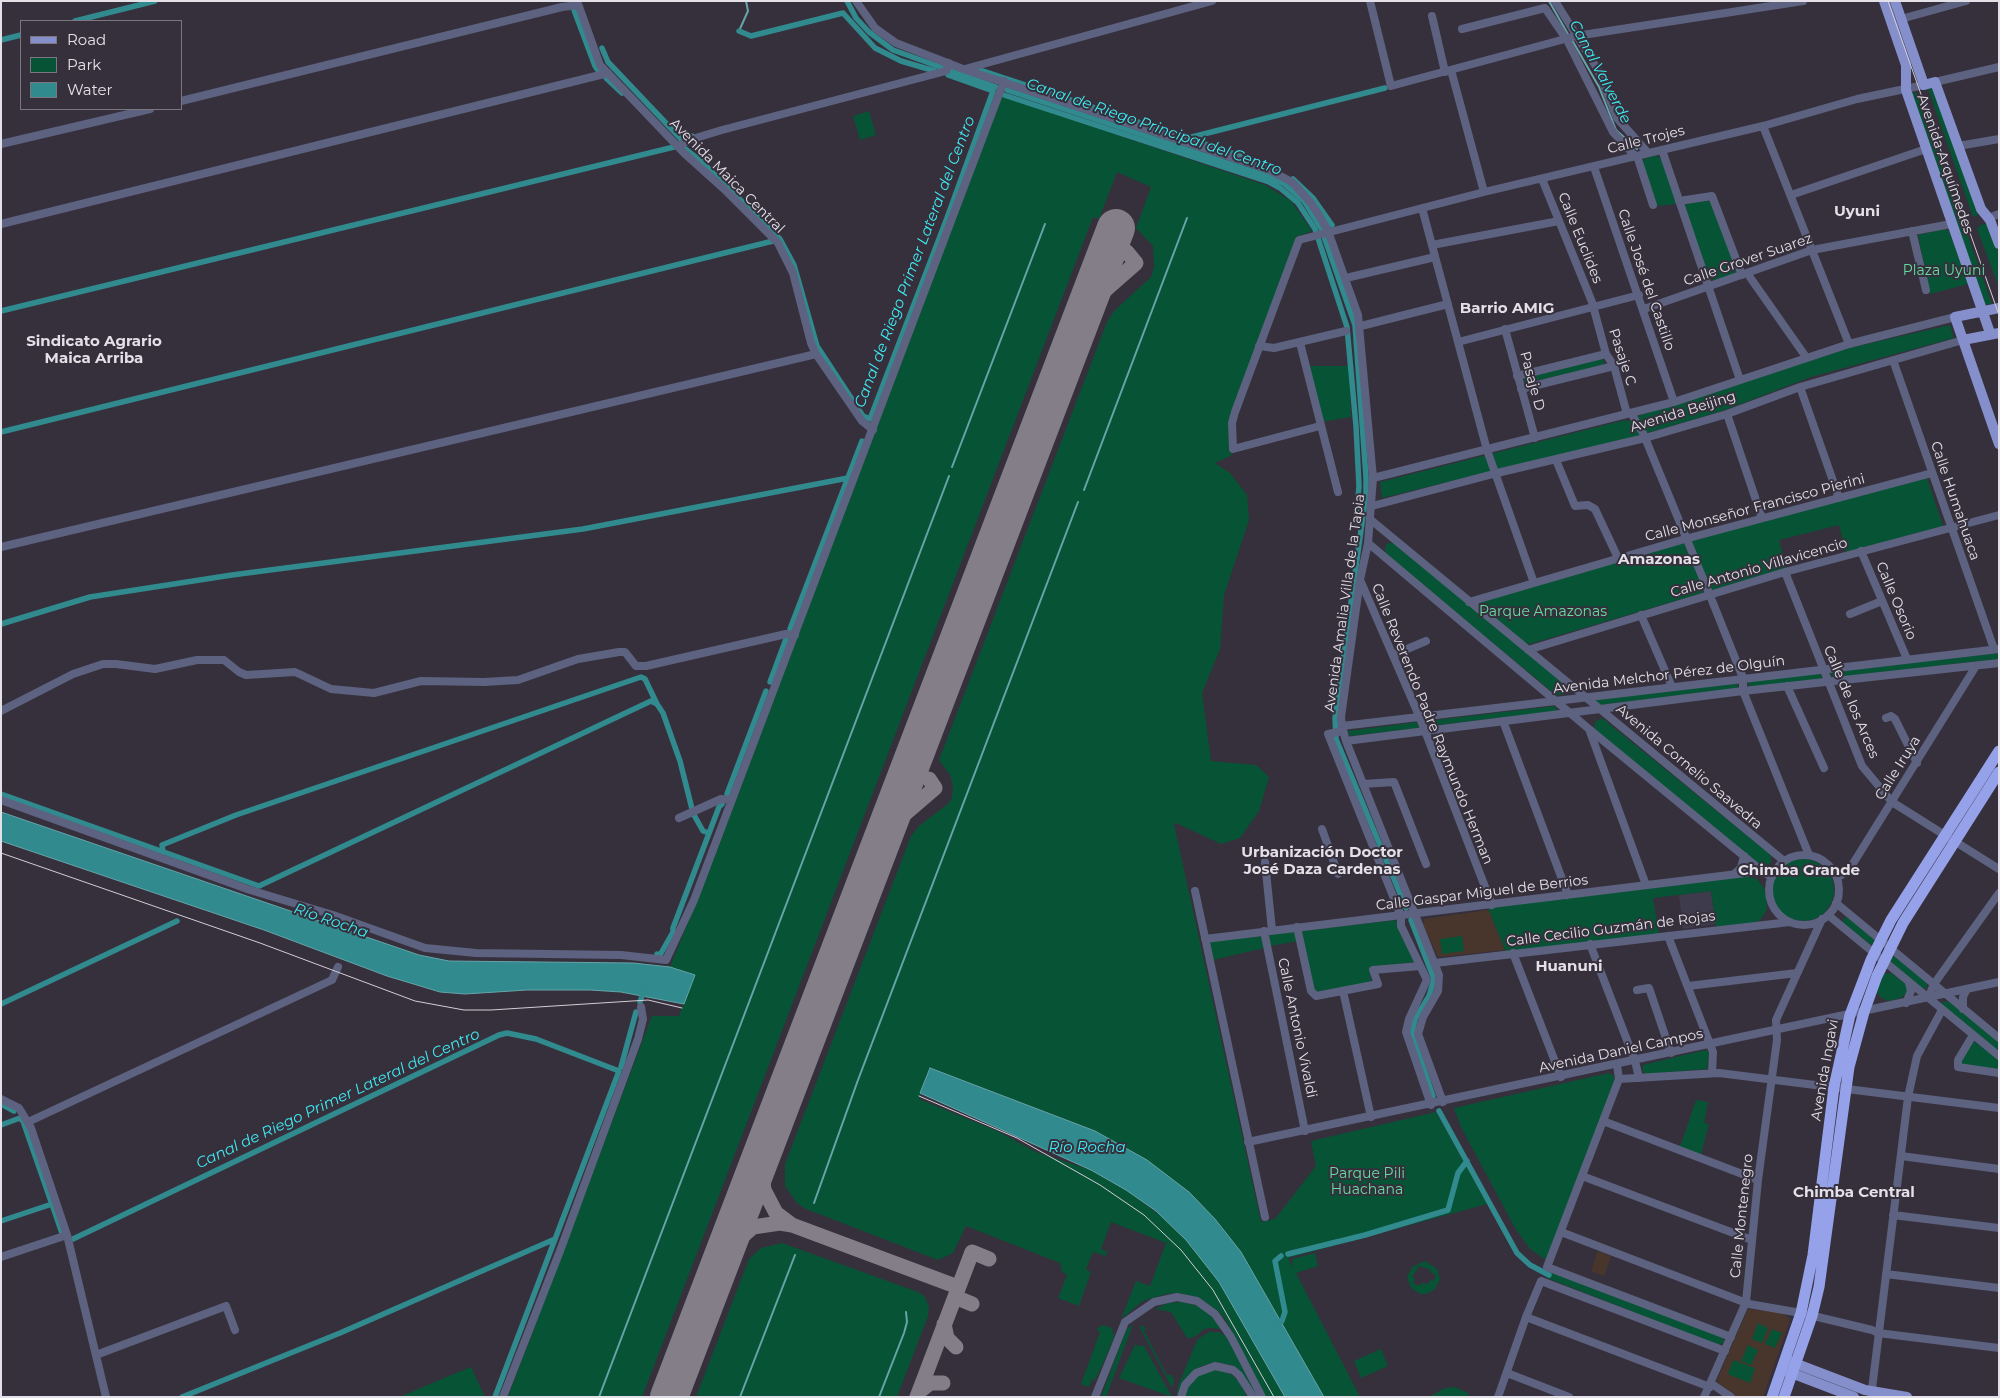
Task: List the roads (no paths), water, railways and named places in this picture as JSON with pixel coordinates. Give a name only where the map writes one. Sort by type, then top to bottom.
[{"type":"highway","name":"Avenida Ingavi","points":[[1806,1315],[1834,1087],[1850,1015],[1874,954],[1891,920],[1999,751]]},
{"type":"highway","name":"Avenida Ingavi","points":[[1784,1397],[1790,1366],[1824,1257],[1846,1089],[1854,1042],[1864,1012],[1883,962],[1903,923],[1999,772]]},
{"type":"highway","name":"Avenida Ingavi","points":[[1772,1397],[1790,1366]]},
{"type":"main road","name":"Avenida Arquímedes","points":[[1884,1],[1906,64],[1906,90],[1982,312],[1994,333]]},
{"type":"main road","name":"Avenida Arquímedes","points":[[1895,1],[1924,85]]},
{"type":"main road","name":"Avenida Arquímedes","points":[[1935,82],[1981,209],[1988,218],[1999,244]]},
{"type":"main road","name":"Calle Trojes","points":[[1924,85],[1935,82]]},
{"type":"main road","name":"Avenida Beijing","points":[[1958,317],[1999,308]]},
{"type":"main road","points":[[1958,317],[1999,444]]},
{"type":"main road","name":"Avenida Beijing","points":[[1965,339],[1994,333]]},
{"type":"main road","points":[[1965,339],[1999,425]]},
{"type":"main road","points":[[1790,1366],[1871,1394],[1907,1397]]},
{"type":"main road","points":[[1790,1366],[1854,1397]]},
{"type":"street","name":"Avenida Amalia Villa de la Tapia","points":[[856,1],[867,19],[884,36],[948,66],[963,69],[1283,177],[1307,197],[1326,231],[1346,278],[1361,326],[1373,478],[1368,543],[1360,580],[1341,717],[1342,730],[1414,915],[1435,963],[1440,985],[1419,1026],[1418,1034],[1443,1102]]},
{"type":"street","points":[[963,69],[1212,1]]},
{"type":"street","points":[[1370,1],[1391,86],[1567,40],[1576,36],[1803,1]]},
{"type":"street","points":[[1555,1],[1598,70],[1617,118],[1648,153]]},
{"type":"street","points":[[1901,19],[1966,1]]},
{"type":"street","points":[[182,101],[578,3]]},
{"type":"street","name":"Avenida Maica Central","points":[[578,3],[596,57],[608,74],[778,244],[793,274],[811,343],[816,354],[862,421],[873,430]]},
{"type":"street","points":[[1462,29],[1545,8],[1567,40],[1596,94],[1608,122],[1637,156],[1653,205]]},
{"type":"street","points":[[1432,16],[1484,192]]},
{"type":"street","points":[[679,146],[689,140],[722,130],[948,66]]},
{"type":"street","name":"Calle Trojes","points":[[1935,82],[1999,68]]},
{"type":"street","points":[[1,224],[608,74]]},
{"type":"street","points":[[1,800],[250,890],[333,915],[425,948],[476,953],[621,955],[666,960],[694,900],[1004,83]]},
{"type":"street","name":"Calle Trojes","points":[[1259,346],[1299,240],[1326,231],[1484,192],[1763,126],[1857,99],[1924,85]]},
{"type":"street","points":[[1,144],[146,110]]},
{"type":"street","points":[[1763,126],[1849,344]]},
{"type":"street","points":[[1958,146],[1999,139]]},
{"type":"street","points":[[1790,195],[1926,149]]},
{"type":"street","points":[[1662,150],[1740,380]]},
{"type":"street","name":"Calle José del Castillo","points":[[1594,167],[1644,309],[1674,402]]},
{"type":"street","name":"Calle Euclides","points":[[1542,179],[1594,308]]},
{"type":"street","points":[[1679,201],[1712,196],[1744,274],[1806,357]]},
{"type":"street","points":[[1422,208],[1487,450],[1497,473],[1534,583]]},
{"type":"street","points":[[1988,218],[1999,214]]},
{"type":"street","points":[[1432,245],[1559,220]]},
{"type":"street","name":"Calle Grover Suarez","points":[[1644,309],[1812,250],[1951,224]]},
{"type":"street","points":[[1912,231],[1926,290]]},
{"type":"street","points":[[1346,278],[1435,257]]},
{"type":"street","points":[[1458,342],[1639,295]]},
{"type":"street","points":[[1361,326],[1448,304]]},
{"type":"street","name":"Pasaje C","points":[[1594,308],[1606,354],[1614,366],[1629,414],[1646,438],[1742,678],[1743,691],[1809,855]]},
{"type":"street","name":"Avenida Beijing","points":[[1373,478],[1674,402],[1849,344],[1958,317]]},
{"type":"street","name":"Pasaje D","points":[[1505,330],[1535,438]]},
{"type":"street","points":[[1320,426],[1233,449],[1232,423],[1259,346],[1274,348],[1346,331]]},
{"type":"street","name":"Avenida Beijing","points":[[1372,506],[1497,473],[1646,438],[1727,414],[1800,387],[1965,339]]},
{"type":"street","points":[[1300,343],[1338,492]]},
{"type":"street","points":[[1,547],[816,354]]},
{"type":"street","points":[[1517,376],[1606,354]]},
{"type":"street","name":"Calle Humahuaca","points":[[1893,360],[1951,528],[1997,649]]},
{"type":"street","points":[[1521,389],[1614,366]]},
{"type":"street","points":[[1800,387],[1839,498]]},
{"type":"street","points":[[1727,414],[1762,518]]},
{"type":"street","points":[[1556,460],[1575,506],[1588,505],[1595,509],[1618,558]]},
{"type":"street","name":"Calle Monseñor Francisco Pierini","points":[[1469,602],[1685,539],[1932,473]]},
{"type":"street","name":"Calle Antonio Villavicencio","points":[[1528,650],[1785,572],[1999,515]]},
{"type":"street","name":"Avenida Cornelio Saavedra","points":[[1370,520],[1784,862]]},
{"type":"street","points":[[1368,543],[1589,729],[1762,871],[1772,877]]},
{"type":"street","name":"Calle Osorio","points":[[1862,551],[1907,660]]},
{"type":"street","name":"Calle de los Arces","points":[[1785,572],[1862,766],[1892,802],[1999,869]]},
{"type":"street","name":"Calle Reverendo Padre Raymundo Herman","points":[[1360,580],[1420,718],[1492,904]]},
{"type":"street","points":[[1850,614],[1882,601]]},
{"type":"street","points":[[1641,615],[1672,687]]},
{"type":"street","points":[[1,711],[73,674],[103,664],[155,670],[197,660],[224,660],[246,675],[295,672],[330,689],[374,693],[421,681],[484,682],[518,680],[578,659],[619,652],[625,652],[636,666],[646,666],[786,634],[795,635]]},
{"type":"street","points":[[1393,656],[1426,641]]},
{"type":"street","name":"Avenida Melchor Pérez de Olguín","points":[[1342,730],[1585,697],[1997,649]]},
{"type":"street","name":"Avenida Melchor Pérez de Olguín","points":[[1346,742],[1743,691],[1999,662]]},
{"type":"street","name":"Calle Iruya","points":[[1837,878],[1849,870],[1976,666]]},
{"type":"street","points":[[1786,686],[1824,768]]},
{"type":"street","points":[[1886,718],[1891,716],[1895,719],[1917,763]]},
{"type":"street","points":[[1503,721],[1568,895]]},
{"type":"street","points":[[1589,729],[1646,884]]},
{"type":"street","name":"Avenida Amalia Villa de la Tapia","points":[[1342,730],[1328,734],[1401,916],[1401,926],[1428,980],[1409,1019],[1406,1032],[1431,1105]]},
{"type":"street","points":[[1363,784],[1394,782],[1426,864]]},
{"type":"street","points":[[679,818],[721,799],[732,800]]},
{"type":"street","points":[[1322,829],[1338,874]]},
{"type":"street","points":[[1776,1030],[1776,1020],[1797,974],[1825,917],[1836,903],[1839,892],[1837,878],[1825,862],[1809,855],[1793,856],[1784,862],[1772,877],[1770,894],[1773,906],[1780,915],[1790,922],[1806,924],[1825,917]]},
{"type":"street","points":[[1734,874],[1742,868],[1744,856]]},
{"type":"street","points":[[1266,862],[1272,930]]},
{"type":"street","name":"Calle Gaspar Miguel de Berrios","points":[[1205,939],[1414,915],[1646,884],[1762,871]]},
{"type":"street","points":[[1194,891],[1265,1217]]},
{"type":"street","points":[[1928,998],[1934,984],[1999,893]]},
{"type":"street","points":[[1836,903],[1999,1038]]},
{"type":"street","points":[[1825,917],[1874,954],[1999,1056]]},
{"type":"street","name":"Calle Cecilio Guzmán de Rojas","points":[[1435,963],[1790,922]]},
{"type":"street","points":[[1297,927],[1313,994],[1343,991],[1378,984],[1372,970],[1420,966]]},
{"type":"street","name":"Calle Antonio Vivaldi","points":[[1264,931],[1305,1131]]},
{"type":"street","points":[[1668,936],[1713,1052],[1712,1073]]},
{"type":"street","points":[[1590,944],[1635,1061],[1639,1078]]},
{"type":"street","points":[[1513,954],[1561,1077]]},
{"type":"street","points":[[28,1122],[332,980],[338,967]]},
{"type":"street","points":[[1688,986],[1797,974]]},
{"type":"street","name":"Avenida Daniel Campos","points":[[1248,1142],[1431,1105],[1999,982]]},
{"type":"street","points":[[1906,1003],[1911,991],[1909,983]]},
{"type":"street","points":[[1637,990],[1649,988],[1671,1053]]},
{"type":"street","points":[[1963,1009],[1963,997],[1967,989]]},
{"type":"street","points":[[1343,991],[1371,1117]]},
{"type":"street","points":[[503,1397],[560,1251],[641,1031],[643,1019],[641,1007]]},
{"type":"street","points":[[1871,1394],[1908,1097],[1917,1056],[1942,1010]]},
{"type":"street","name":"Calle Montenegro","points":[[1704,1397],[1711,1386],[1746,1302],[1776,1030]]},
{"type":"street","points":[[1973,1035],[1958,1060],[1958,1067],[1999,1073]]},
{"type":"street","points":[[1617,1065],[1619,1079],[1547,1267],[1732,1337]]},
{"type":"street","points":[[1619,1079],[1712,1073],[1999,1108]]},
{"type":"street","points":[[1,1098],[19,1108],[28,1122],[67,1235],[106,1397]]},
{"type":"street","points":[[1603,1121],[1758,1180]]},
{"type":"street","points":[[1901,1156],[1999,1169]]},
{"type":"street","points":[[1582,1176],[1752,1240]]},
{"type":"street","points":[[1893,1215],[1999,1228]]},
{"type":"street","points":[[1561,1232],[1746,1302],[1872,1330],[1878,1333],[1999,1348]]},
{"type":"street","points":[[1,1257],[67,1235]]},
{"type":"street","points":[[1886,1274],[1999,1288]]},
{"type":"street","points":[[1498,1397],[1526,1317],[1541,1281],[1726,1351]]},
{"type":"street","points":[[1095,1397],[1125,1322],[1154,1302],[1177,1297],[1197,1301],[1215,1314],[1231,1337],[1262,1397]]},
{"type":"street","points":[[96,1355],[226,1306],[235,1330]]},
{"type":"street","points":[[1526,1317],[1711,1386],[1732,1397]]},
{"type":"street","points":[[1181,1397],[1186,1385],[1196,1373],[1215,1366],[1232,1370],[1239,1375],[1254,1397]]},
{"type":"street","points":[[1507,1373],[1569,1397]]},
{"type":"water","points":[[1,812],[419,955],[449,961],[633,963],[670,967],[695,975],[684,1004],[621,992],[590,990],[527,990],[465,994],[440,992],[387,976],[264,930],[1,841]]},
{"type":"water","name":"Río Rocha","points":[[930,1068],[1095,1131],[1147,1160],[1189,1192],[1215,1219],[1241,1252],[1324,1397],[1285,1397],[1219,1282],[1186,1240],[1156,1211],[1126,1190],[1091,1170],[920,1093]]},
{"type":"waterway","points":[[79,20],[155,1]]},
{"type":"waterway","points":[[739,31],[748,11],[746,1]]},
{"type":"waterway","name":"Canal de Riego Principal del Centro","points":[[847,1],[856,18],[869,32],[893,50],[996,87]]},
{"type":"waterway","name":"Canal Valverde","points":[[1549,1],[1569,36]]},
{"type":"waterway","points":[[574,10],[599,72]]},
{"type":"waterway","points":[[739,31],[751,36],[843,13],[875,48],[901,61],[935,71]]},
{"type":"waterway","points":[[1,40],[20,35]]},
{"type":"waterway","name":"Canal Valverde","points":[[1572,40],[1599,87],[1616,130],[1637,149]]},
{"type":"waterway","points":[[602,48],[608,62],[681,139],[692,136]]},
{"type":"waterway","points":[[977,69],[1266,164],[1279,171]]},
{"type":"waterway","name":"Canal de Riego Primer Lateral del Centro","points":[[684,148],[702,162],[780,239],[794,265],[817,346],[863,416],[870,419],[947,218],[993,91],[948,75]]},
{"type":"waterway","points":[[606,78],[622,93]]},
{"type":"waterway","points":[[1188,138],[1385,88]]},
{"type":"waterway","name":"Canal de Riego Principal del Centro","points":[[1007,90],[1270,177],[1283,183],[1304,201],[1321,228],[1355,325],[1366,477],[1366,494],[1335,718],[1336,739],[1406,908]]},
{"type":"waterway","name":"Canal de Riego Primer Lateral del Centro","points":[[1004,95],[1269,182],[1280,188],[1298,203],[1315,229],[1347,327],[1356,426],[1359,486],[1356,525],[1361,527]]},
{"type":"waterway","points":[[1,311],[674,147]]},
{"type":"waterway","points":[[1293,179],[1313,198],[1332,225]]},
{"type":"waterway","points":[[1084,490],[1187,218]]},
{"type":"waterway","points":[[952,467],[1045,224]]},
{"type":"waterway","points":[[1,432],[773,241]]},
{"type":"waterway","name":"Canal de Riego Primer Lateral del Centro","points":[[790,629],[862,441]]},
{"type":"waterway","points":[[599,1397],[949,476]]},
{"type":"waterway","points":[[1,624],[90,597],[232,575],[583,529],[848,478]]},
{"type":"waterway","points":[[814,1203],[858,1080],[1078,502]]},
{"type":"waterway","name":"Canal de Riego Primer Lateral del Centro","points":[[770,682],[786,639]]},
{"type":"waterway","points":[[163,852],[162,845],[236,815],[641,677],[645,679],[657,704]]},
{"type":"waterway","name":"Canal de Riego Primer Lateral del Centro","points":[[727,794],[766,691]]},
{"type":"waterway","points":[[1,794],[259,886],[651,701],[657,704],[663,713],[680,761],[692,809]]},
{"type":"waterway","name":"Canal de Riego Primer Lateral del Centro","points":[[657,954],[660,955],[673,932],[719,807],[722,804]]},
{"type":"waterway","points":[[694,815],[703,831],[709,833]]},
{"type":"waterway","name":"Canal de Riego Principal del Centro","points":[[1411,920],[1434,979],[1429,996],[1415,1019],[1412,1034],[1433,1096]]},
{"type":"waterway","points":[[1,1004],[177,921]]},
{"type":"waterway","name":"Canal de Riego Primer Lateral del Centro","points":[[640,1002],[644,990]]},
{"type":"waterway","name":"Canal de Riego Primer Lateral del Centro","points":[[621,1067],[636,1012]]},
{"type":"waterway","name":"Canal de Riego Primer Lateral del Centro","points":[[73,1239],[499,1035],[507,1033],[536,1039],[619,1071],[495,1397]]},
{"type":"waterway","name":"Canal de Riego Primer Lateral del Centro","points":[[1,1104],[14,1111]]},
{"type":"waterway","name":"Canal de Riego Principal del Centro","points":[[1439,1111],[1517,1253],[1530,1265],[1549,1275]]},
{"type":"waterway","name":"Canal de Riego Primer Lateral del Centro","points":[[1,1125],[20,1118],[23,1121],[62,1233]]},
{"type":"waterway","points":[[1288,1254],[1365,1235],[1448,1210],[1458,1173],[1467,1161]]},
{"type":"waterway","points":[[1,1221],[52,1204]]},
{"type":"waterway","points":[[182,1397],[340,1333],[555,1239]]},
{"type":"waterway","points":[[740,1397],[795,1255]]},
{"type":"waterway","points":[[1275,1325],[1282,1321],[1285,1312],[1275,1261],[1281,1256]]},
{"type":"waterway","points":[[879,1397],[904,1333],[907,1322],[906,1312]]},
{"type":"tram line","points":[[1888,1],[1999,315]]},
{"type":"tram line","points":[[1,853],[260,943],[415,1001],[464,1010],[648,1000],[682,1008]]},
{"type":"tram line","points":[[919,1096],[1017,1138],[1100,1185],[1144,1215],[1181,1250],[1213,1290],[1274,1397]]},
{"type":"district","name":"Uyuni","points":[[1857,212]]},
{"type":"district","name":"Barrio AMIG","points":[[1507,309]]},
{"type":"district","name":"Sindicato Agrario Maica Arriba","points":[[94,350]]},
{"type":"district","name":"Amazonas","points":[[1659,560]]},
{"type":"district","name":"Urbanización Doctor José Daza Cardenas","points":[[1322,862]]},
{"type":"district","name":"Chimba Grande","points":[[1799,871]]},
{"type":"district","name":"Huanuni","points":[[1569,967]]},
{"type":"district","name":"Chimba Central","points":[[1854,1193]]},
{"type":"park label","name":"Plaza Uyuni","points":[[1944,271]]},
{"type":"park label","name":"Parque Amazonas","points":[[1543,612]]},
{"type":"park label","name":"Parque Pili Huachana","points":[[1367,1182]]}]
